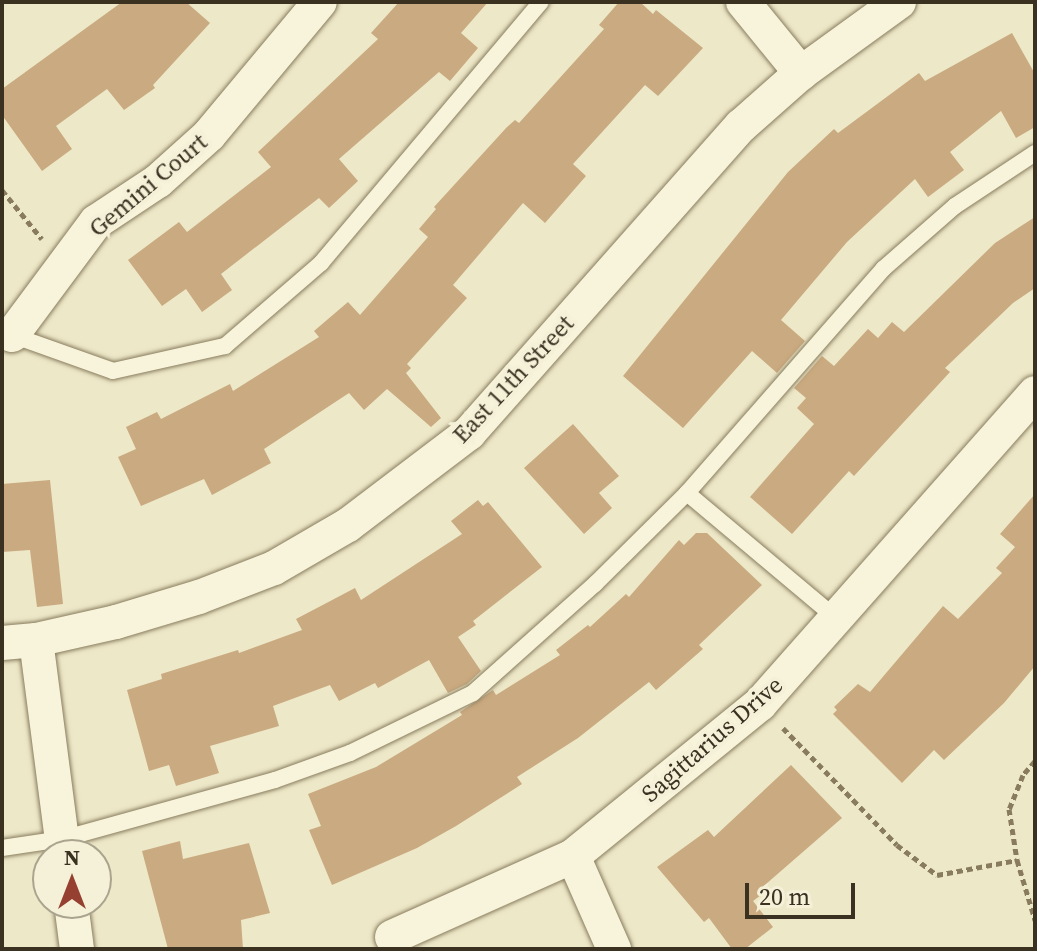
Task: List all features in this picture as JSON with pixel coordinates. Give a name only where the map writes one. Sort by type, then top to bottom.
[{"type":"street","name":"Gemini Court","points":[[7,339],[96,222],[158,181],[209,135],[320,2]]},
{"type":"street","points":[[743,2],[801,73]]},
{"type":"street","name":"East 11th Street","points":[[2,643],[36,640],[116,622],[199,597],[274,568],[348,525],[469,433],[741,126],[801,73],[899,2]]},
{"type":"street","name":"Sagittarius Drive","points":[[392,937],[573,856],[760,704],[1021,405],[1035,393]]},
{"type":"street","points":[[36,640],[62,839]]},
{"type":"street","points":[[573,856],[614,949]]},
{"type":"street","points":[[73,919],[77,949]]},
{"type":"lane","points":[[7,339],[113,371],[225,346],[321,263],[541,2]]},
{"type":"lane","points":[[88,839],[350,753],[473,693],[595,584],[687,493],[883,269],[955,206],[1035,153]]},
{"type":"lane","points":[[687,493],[837,619]]},
{"type":"lane","points":[[2,848],[32,848]]},
{"type":"path","points":[[2,190],[64,266]]},
{"type":"path","points":[[760,704],[897,845],[937,875],[1017,860]]},
{"type":"path","points":[[1035,761],[1023,775],[1009,809],[1017,860],[1035,920]]},
{"type":"building","points":[[122,2],[186,2],[210,23],[153,85],[155,88],[124,110],[107,89],[56,126],[72,149],[42,171],[2,115],[2,89]]},
{"type":"building","points":[[399,2],[488,2],[461,33],[478,48],[450,81],[439,72],[339,159],[358,181],[329,208],[319,198],[221,274],[232,290],[202,312],[186,289],[162,306],[128,260],[179,222],[187,232],[271,167],[258,152],[378,39],[371,33]]},
{"type":"building","points":[[619,2],[640,2],[653,14],[656,10],[703,48],[658,96],[645,85],[573,164],[586,176],[545,223],[523,203],[453,285],[467,298],[407,364],[411,368],[406,373],[441,418],[431,427],[387,389],[364,410],[349,393],[264,449],[271,463],[212,495],[204,479],[141,506],[118,457],[136,449],[126,427],[157,412],[161,419],[230,384],[233,391],[319,337],[314,331],[348,302],[360,315],[428,237],[419,229],[436,209],[434,207],[507,127],[515,120],[519,123],[604,29],[599,25]]},
{"type":"building","points":[[1012,33],[1035,74],[1035,127],[1016,138],[1001,111],[950,152],[964,170],[928,197],[915,179],[847,242],[781,320],[805,341],[777,373],[752,351],[683,428],[623,376],[788,172],[834,129],[838,133],[919,73],[925,81]]},
{"type":"building","points":[[1035,217],[1035,288],[1013,303],[945,368],[950,372],[854,476],[849,471],[792,534],[750,497],[814,424],[797,408],[806,398],[794,388],[822,356],[834,366],[868,329],[878,338],[892,322],[904,332],[995,243]]},
{"type":"building","points":[[573,424],[619,476],[599,493],[612,508],[584,534],[524,468]]},
{"type":"building","points":[[50,480],[63,604],[37,607],[30,550],[2,552],[2,484]]},
{"type":"building","points":[[1035,494],[1035,666],[1004,703],[944,760],[934,750],[902,783],[833,714],[837,710],[834,707],[858,684],[870,692],[943,606],[958,619],[1002,573],[996,568],[1015,547],[1000,534]]},
{"type":"building","points":[[478,500],[483,506],[488,502],[542,567],[473,621],[476,625],[458,637],[481,671],[467,684],[448,693],[429,660],[378,688],[375,683],[339,701],[330,685],[273,706],[279,726],[210,746],[219,773],[176,786],[169,765],[149,771],[127,690],[162,679],[161,674],[238,650],[239,653],[302,630],[296,619],[355,588],[361,600],[462,534],[451,521]]},
{"type":"building","points":[[696,533],[707,533],[762,585],[699,645],[703,649],[656,690],[649,682],[578,738],[517,777],[522,784],[456,826],[417,848],[332,885],[309,830],[321,826],[308,794],[376,767],[462,715],[460,712],[493,690],[496,695],[560,655],[556,650],[588,625],[590,627],[626,594],[629,597],[679,540],[684,545]]},
{"type":"building","points":[[791,765],[842,818],[758,891],[761,895],[753,901],[773,927],[745,949],[732,949],[709,918],[704,922],[657,867],[708,830],[714,837]]},
{"type":"building","points":[[180,841],[183,859],[249,843],[270,913],[241,920],[243,949],[168,949],[142,851]]}]
